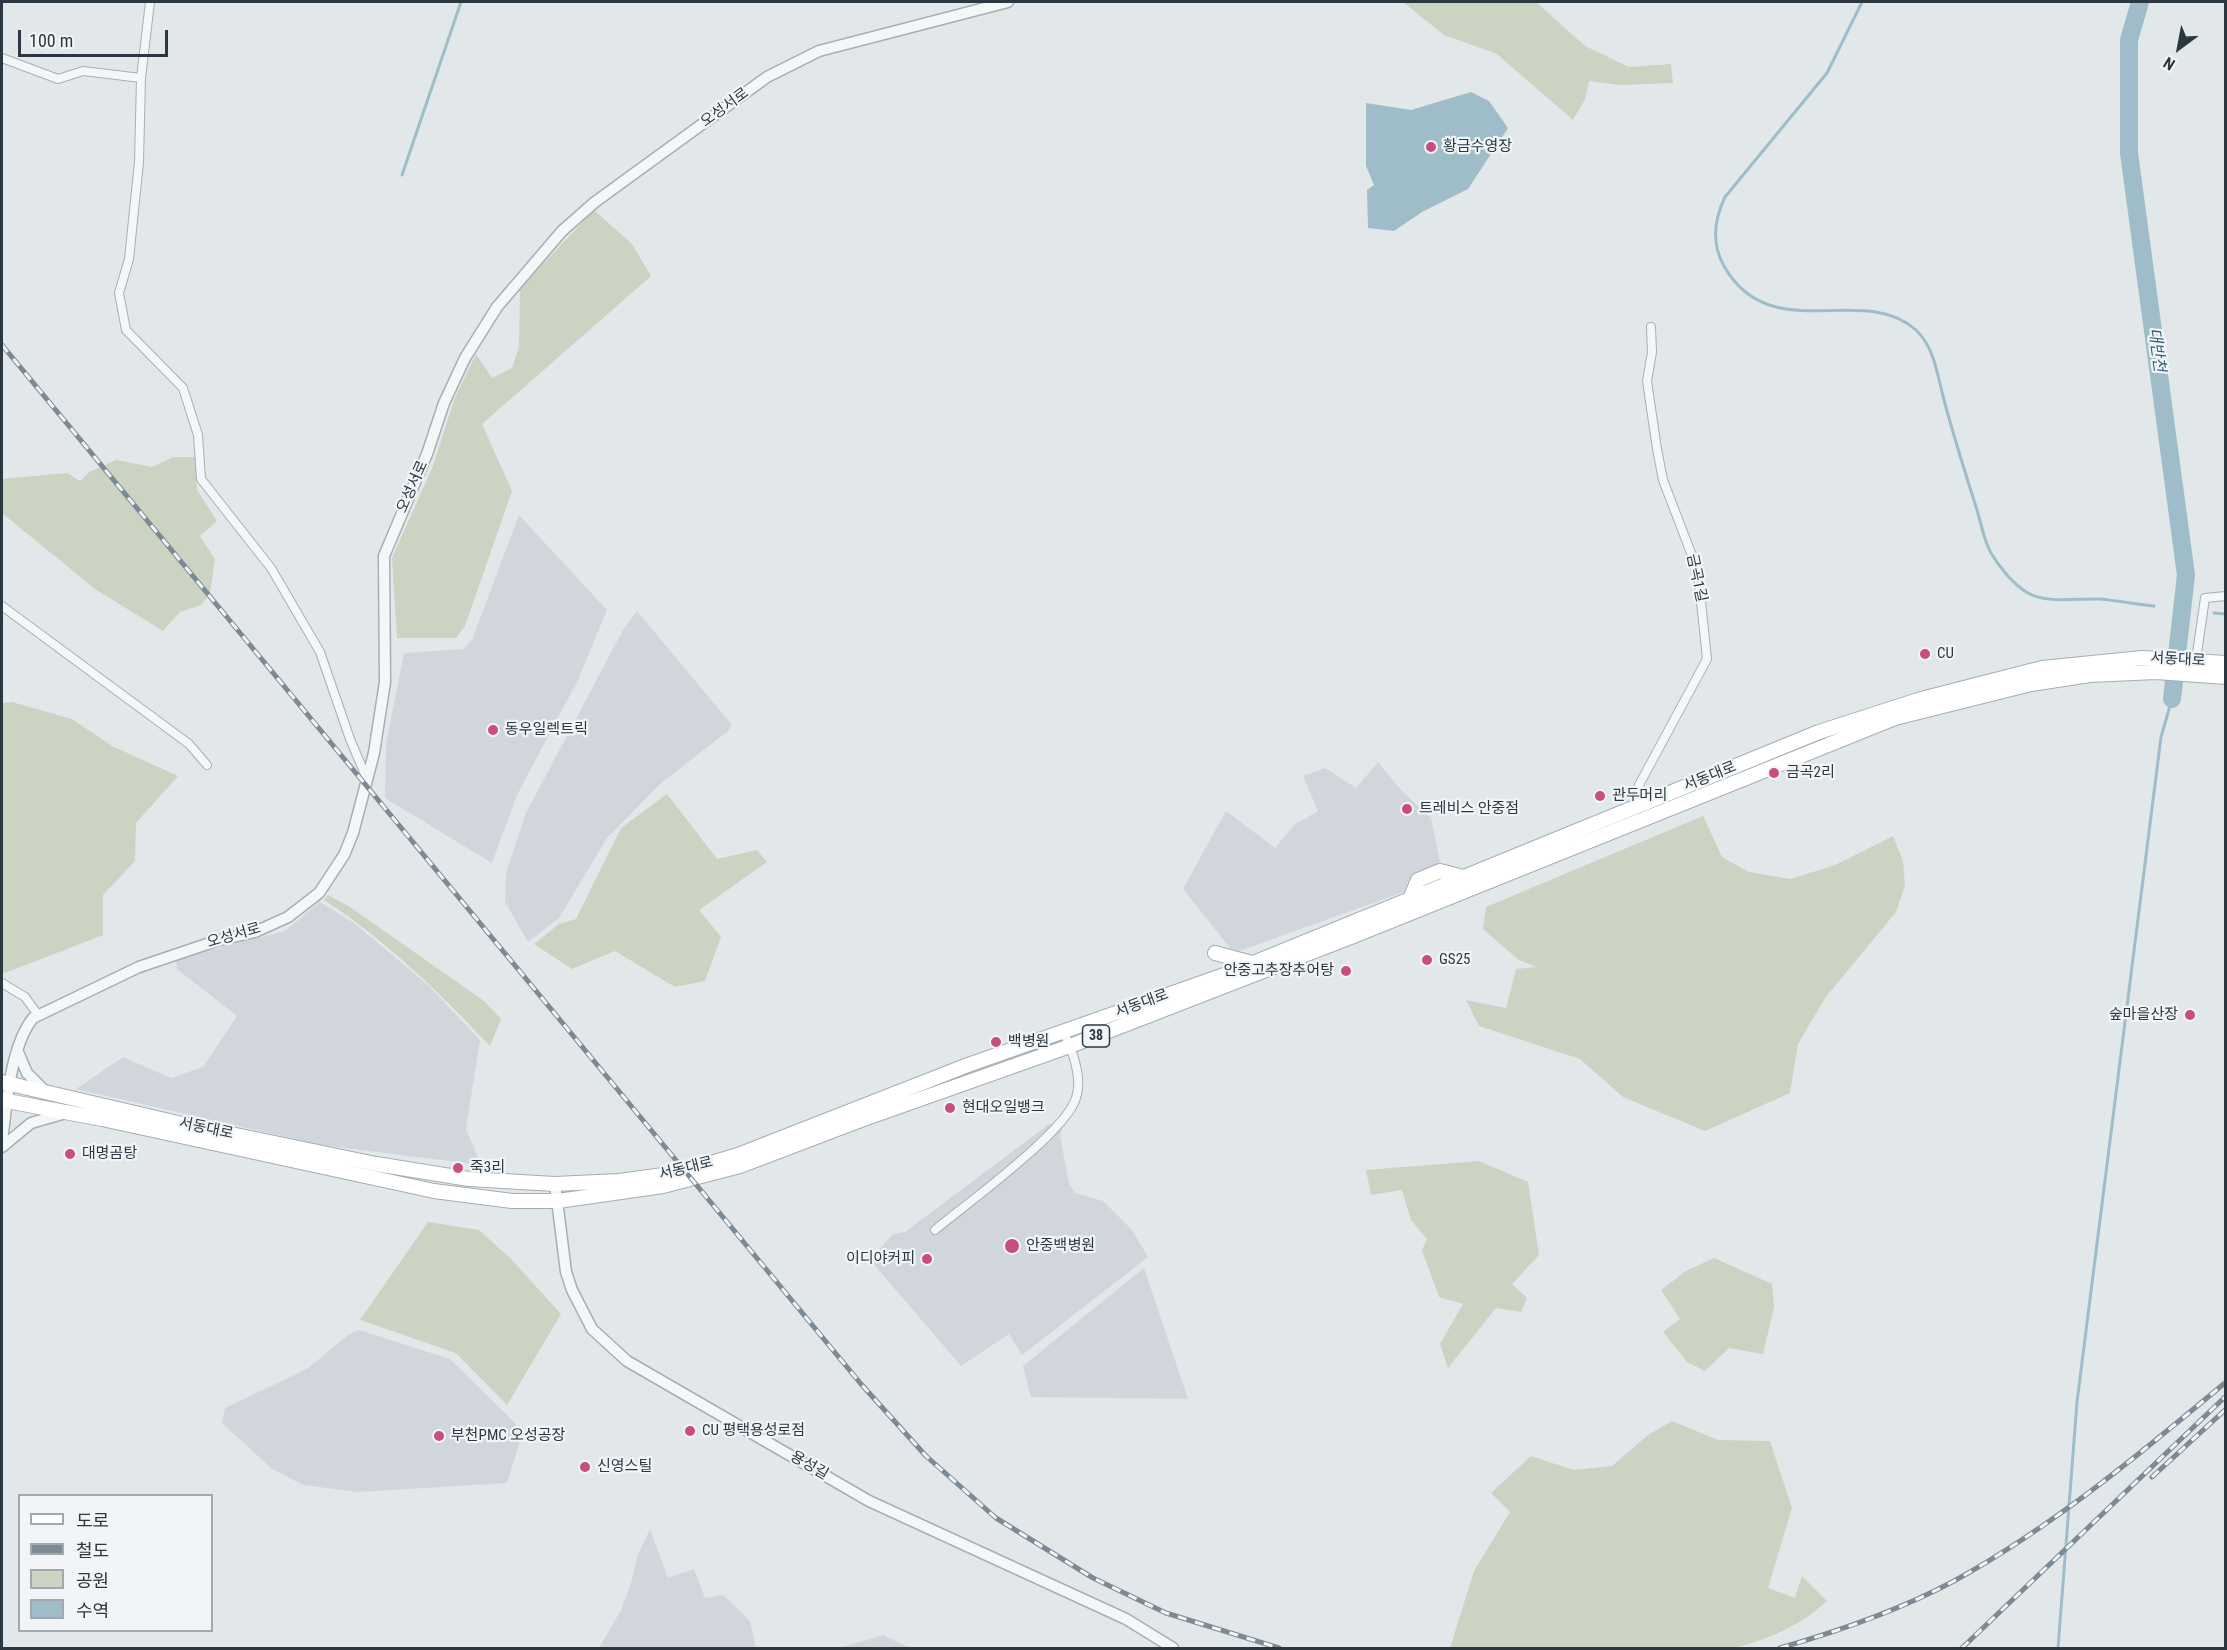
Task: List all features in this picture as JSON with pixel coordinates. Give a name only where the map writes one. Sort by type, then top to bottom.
[{"type":"main road","name":"서동대로","points":[[6,1083],[178,1123],[376,1164],[469,1179],[555,1184],[619,1181],[678,1173],[738,1155],[1063,1031],[1095,1022],[1252,963],[1411,897],[1895,718],[2031,684],[2162,666],[2226,663]]},
{"type":"main road","name":"서동대로","points":[[2189,664],[2226,677]]},
{"type":"main road","name":"서동대로","points":[[4,1101],[434,1191],[512,1201],[558,1201],[654,1188],[708,1176],[1071,1046],[1356,935],[1648,809]]},
{"type":"main road","points":[[1215,953],[1252,963]]},
{"type":"street","points":[[150,2],[141,78],[139,162],[129,259],[119,293],[126,330],[183,388],[198,435],[201,479],[271,568],[320,652],[367,779]]},
{"type":"street","name":"오성서로","points":[[38,1015],[139,967],[204,945],[255,932],[288,917],[318,893],[344,855],[367,779],[385,682],[384,556],[427,454],[444,403],[465,358],[497,307],[561,231],[595,202],[767,77],[819,51],[1008,2]]},
{"type":"street","points":[[2,58],[57,79],[83,71],[141,78]]},
{"type":"street","name":"금곡1길","points":[[1648,809],[1639,785],[1707,659],[1692,553],[1663,480],[1657,449],[1647,381],[1652,352],[1651,327]]},
{"type":"street","points":[[2189,664],[2205,598],[2226,596]]},
{"type":"street","points":[[2,606],[189,744],[207,765]]},
{"type":"street","points":[[2,983],[25,997],[38,1015],[28,1024],[6,1083],[2,1136]]},
{"type":"street","points":[[935,1230],[1051,1136],[1076,1098],[1076,1072],[1071,1046],[1063,1031]]},
{"type":"street","points":[[18,1052],[32,1080],[46,1092]]},
{"type":"street","points":[[2,1148],[32,1123],[68,1113]]},
{"type":"street","name":"용성길","points":[[555,1184],[566,1272],[572,1290],[592,1329],[627,1361],[869,1502],[1126,1619],[1173,1648]]},
{"type":"shaded area","points":[[519,515],[607,610],[578,680],[517,795],[492,863],[385,798],[386,744],[404,653],[463,649],[472,640]]},
{"type":"shaded area","points":[[637,611],[732,725],[727,732],[661,783],[607,838],[559,918],[528,942],[505,902],[506,873],[526,813],[623,630]]},
{"type":"shaded area","points":[[1378,762],[1402,791],[1431,818],[1440,861],[1423,885],[1234,953],[1183,889],[1226,811],[1275,848],[1294,825],[1318,811],[1303,776],[1325,768],[1356,788]]},
{"type":"shaded area","points":[[320,902],[354,923],[428,985],[480,1040],[466,1129],[481,1165],[322,1145],[76,1089],[123,1057],[171,1078],[203,1067],[237,1016],[177,969],[176,959],[285,931]]},
{"type":"shaded area","name":"안중백병원","points":[[1049,1124],[1063,1126],[1060,1135],[1069,1184],[1075,1193],[1103,1201],[1132,1230],[1148,1257],[1022,1355],[1009,1334],[961,1366],[870,1260],[893,1234],[905,1232]]},
{"type":"shaded area","points":[[1144,1268],[1188,1399],[1031,1397],[1023,1366]]},
{"type":"shaded area","points":[[359,1330],[450,1359],[514,1422],[522,1435],[507,1483],[358,1492],[303,1485],[272,1469],[222,1423],[225,1408],[307,1369],[348,1335]]},
{"type":"shaded area","points":[[650,1529],[668,1578],[694,1569],[705,1598],[723,1595],[750,1621],[756,1648],[599,1648],[621,1610],[637,1557]]},
{"type":"shaded area","points":[[883,1635],[910,1648],[839,1648]]},
{"type":"green space","points":[[1403,2],[1536,2],[1585,46],[1629,67],[1671,64],[1673,83],[1620,85],[1589,81],[1585,99],[1573,120],[1497,54],[1444,35]]},
{"type":"green space","points":[[594,210],[632,244],[651,276],[482,424],[512,491],[465,626],[456,638],[397,638],[392,558],[433,466],[454,400],[476,354],[492,378],[512,368],[519,347],[520,288]]},
{"type":"green space","points":[[173,457],[196,457],[197,490],[217,521],[200,536],[215,559],[210,593],[201,605],[180,612],[163,631],[95,589],[2,513],[2,479],[67,473],[80,481],[89,472],[116,460],[152,467]]},
{"type":"green space","points":[[12,702],[72,719],[112,746],[178,776],[136,823],[135,861],[103,895],[103,935],[5,973],[2,971],[2,703]]},
{"type":"green space","points":[[667,794],[717,859],[757,850],[767,862],[699,910],[721,937],[705,981],[675,987],[615,951],[572,969],[534,944],[559,924],[576,919],[621,828]]},
{"type":"green space","points":[[1703,816],[1722,857],[1749,872],[1791,879],[1835,865],[1893,836],[1903,861],[1905,886],[1896,912],[1825,998],[1798,1044],[1790,1093],[1705,1131],[1623,1097],[1580,1059],[1479,1026],[1466,1000],[1506,1008],[1516,969],[1537,967],[1519,960],[1483,929],[1486,907]]},
{"type":"green space","points":[[328,895],[350,907],[484,1001],[501,1019],[490,1046],[412,968],[324,900]]},
{"type":"green space","points":[[1479,1161],[1528,1182],[1539,1255],[1512,1284],[1527,1298],[1521,1312],[1496,1308],[1448,1368],[1440,1344],[1463,1304],[1439,1297],[1422,1250],[1427,1239],[1411,1220],[1402,1190],[1371,1195],[1366,1170]]},
{"type":"green space","points":[[428,1222],[479,1230],[511,1259],[561,1314],[507,1405],[456,1353],[360,1320]]},
{"type":"green space","points":[[1714,1258],[1772,1284],[1774,1307],[1763,1354],[1729,1348],[1705,1371],[1687,1362],[1663,1332],[1680,1319],[1661,1290],[1686,1271]]},
{"type":"green space","points":[[1672,1421],[1718,1440],[1770,1441],[1792,1508],[1768,1588],[1795,1598],[1802,1576],[1827,1601],[1806,1618],[1784,1630],[1734,1648],[1450,1648],[1474,1571],[1510,1512],[1491,1493],[1531,1456],[1573,1470],[1612,1466],[1648,1435]]},
{"type":"water","name":"황금수영장","points":[[1471,92],[1489,101],[1508,128],[1468,189],[1422,212],[1394,231],[1368,228],[1367,190],[1374,185],[1366,166],[1366,103],[1411,110]]},
{"type":"waterway","points":[[402,175],[461,2]]},
{"type":"waterway","points":[[1862,2],[1827,73],[1725,197],[1716,223],[1717,249],[1724,266],[1743,290],[1766,304],[1791,310],[1871,311],[1895,317],[1916,330],[1927,344],[1934,361],[1986,543],[2007,575],[2028,593],[2044,598],[2100,599],[2154,606]]},
{"type":"waterway","name":"대반천","points":[[2140,2],[2129,40],[2129,153],[2186,575],[2172,699]]},
{"type":"waterway","points":[[2214,613],[2226,614]]},
{"type":"waterway","points":[[2058,1648],[2077,1402],[2161,737],[2172,699]]},
{"type":"railway","points":[[2,345],[861,1384],[926,1456],[996,1518],[1093,1578],[1166,1613],[1279,1648]]},
{"type":"railway","points":[[1780,1648],[1847,1627],[1891,1610],[1933,1592],[1990,1560],[2094,1488],[2226,1382]]},
{"type":"railway","points":[[1962,1648],[2226,1396]]},
{"type":"railway","points":[[2152,1477],[2226,1409]]},
{"type":"place","name":"황금수영장","points":[[1431,147]]},
{"type":"place","name":"CU","points":[[1925,654]]},
{"type":"place","name":"동우일렉트릭","points":[[493,730]]},
{"type":"place","name":"금곡2리","points":[[1774,773]]},
{"type":"place","name":"관두머리","points":[[1600,796]]},
{"type":"place","name":"트레비스 안중점","points":[[1407,809]]},
{"type":"place","name":"GS25","points":[[1427,960]]},
{"type":"place","name":"안중고추장추어탕","points":[[1346,971]]},
{"type":"place","name":"숲마을산장","points":[[2190,1015]]},
{"type":"place","name":"백병원","points":[[996,1042]]},
{"type":"place","name":"현대오일뱅크","points":[[950,1108]]},
{"type":"place","name":"대명곰탕","points":[[70,1154]]},
{"type":"place","name":"죽3리","points":[[458,1168]]},
{"type":"place","name":"안중백병원","points":[[1012,1246]]},
{"type":"place","name":"이디야커피","points":[[927,1259]]},
{"type":"place","name":"CU 평택용성로점","points":[[690,1431]]},
{"type":"place","name":"부천PMC 오성공장","points":[[439,1436]]},
{"type":"place","name":"신영스틸","points":[[585,1467]]}]
